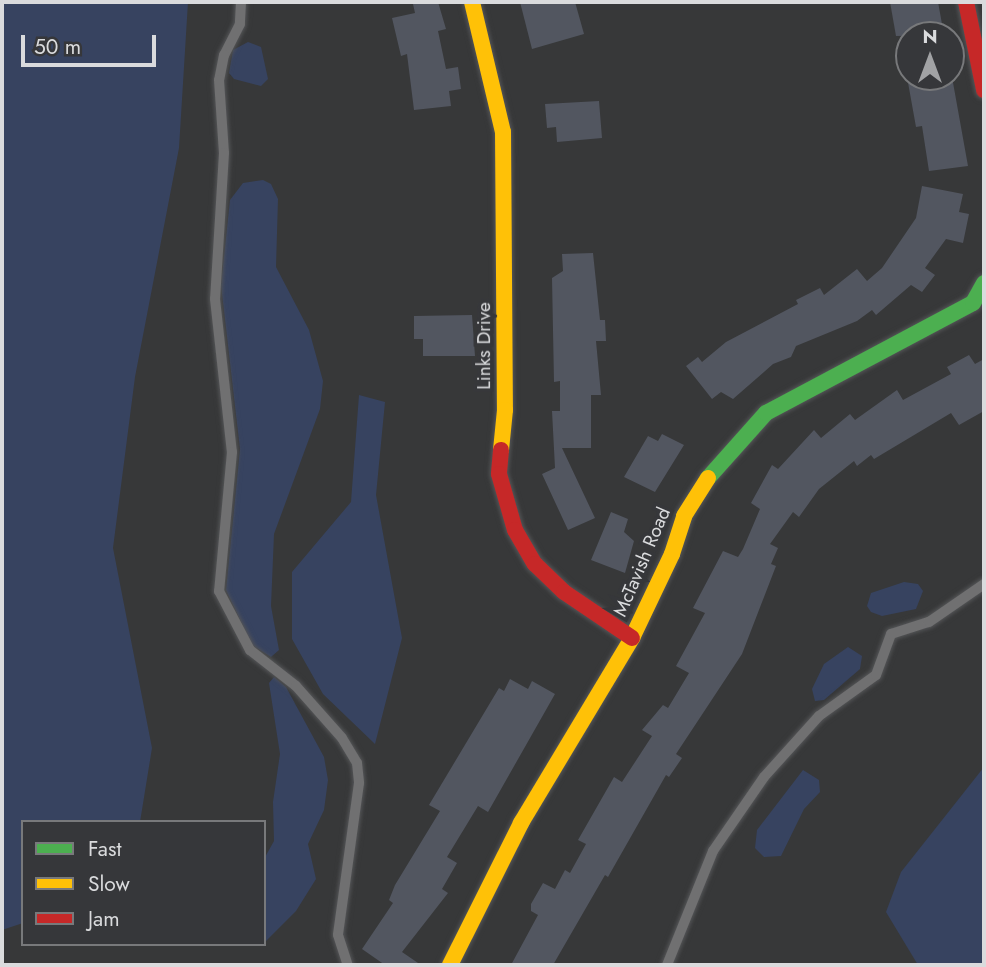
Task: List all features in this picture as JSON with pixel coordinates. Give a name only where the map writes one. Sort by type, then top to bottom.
[{"type":"street","name":"Links Drive","points":[[472,2],[503,132],[505,410],[499,474],[515,530],[535,564],[564,593],[632,638]]},
{"type":"street","points":[[967,2],[984,90]]},
{"type":"street","name":"McTavish Road","points":[[450,965],[521,823],[632,638],[672,554],[684,516],[718,462],[766,413],[910,340],[973,303],[984,283]]},
{"type":"lane","points":[[241,2],[240,24],[224,55],[219,80],[223,153],[215,299],[232,452],[219,591],[250,650],[296,686],[342,738],[357,763],[359,783],[338,935],[348,965]]},
{"type":"lane","points":[[667,965],[713,851],[764,776],[819,716],[873,678],[891,634],[929,622],[984,584]]},
{"type":"shaded area","points":[[2,2],[188,2],[179,148],[135,377],[113,548],[152,748],[140,820],[21,820],[21,924],[2,930]]},
{"type":"shaded area","points":[[248,42],[261,47],[268,79],[261,86],[234,79],[229,73],[233,50]]},
{"type":"shaded area","points":[[263,180],[271,184],[278,199],[276,267],[309,330],[323,381],[320,409],[274,534],[271,606],[279,650],[271,657],[252,645],[226,590],[240,449],[221,285],[230,200],[243,183]]},
{"type":"shaded area","points":[[359,395],[385,402],[376,495],[402,638],[375,744],[323,694],[292,639],[292,572],[351,502]]},
{"type":"shaded area","points":[[904,582],[918,584],[923,591],[916,609],[882,616],[871,612],[867,606],[871,593]]},
{"type":"shaded area","points":[[848,647],[862,656],[860,669],[824,700],[815,701],[812,689],[824,664]]},
{"type":"shaded area","points":[[274,677],[286,687],[324,757],[328,780],[324,810],[308,844],[316,879],[296,911],[266,941],[266,855],[274,841],[273,802],[280,754],[269,683]]},
{"type":"shaded area","points":[[984,767],[984,965],[918,965],[886,912],[901,872]]},
{"type":"shaded area","points":[[803,770],[819,780],[820,792],[804,809],[781,856],[764,857],[755,848],[757,830]]},
{"type":"building","points":[[438,2],[446,29],[438,31],[446,69],[458,67],[461,89],[449,91],[451,106],[414,110],[407,54],[401,56],[392,18],[415,13],[413,4]]},
{"type":"building","points":[[520,2],[575,2],[584,34],[532,49]]},
{"type":"building","points":[[890,2],[938,2],[941,21],[895,21],[895,30]]},
{"type":"building","points":[[910,91],[955,91],[968,166],[929,171],[922,126],[916,127]]},
{"type":"building","points":[[599,101],[602,138],[557,142],[556,127],[547,128],[545,104]]},
{"type":"building","points":[[922,186],[963,194],[959,212],[969,214],[963,243],[946,239],[925,268],[935,275],[922,292],[911,285],[876,315],[872,310],[857,321],[796,346],[791,357],[773,364],[733,399],[721,392],[712,399],[686,366],[698,357],[702,362],[726,342],[798,304],[796,300],[820,288],[824,295],[857,269],[867,281],[882,268],[916,218]]},
{"type":"building","points":[[593,253],[600,320],[605,320],[606,341],[596,341],[601,395],[591,395],[591,448],[562,448],[595,518],[568,530],[542,474],[555,468],[552,411],[560,411],[560,381],[554,382],[552,278],[563,271],[562,254]]},
{"type":"building","points":[[472,315],[475,356],[423,356],[423,339],[414,339],[414,316]]},
{"type":"building","points":[[969,355],[975,364],[984,359],[984,411],[959,425],[951,413],[874,459],[871,455],[857,466],[854,461],[819,489],[799,517],[793,512],[770,544],[778,548],[771,564],[776,566],[742,654],[676,754],[682,758],[669,777],[666,775],[608,877],[605,875],[553,965],[511,965],[538,915],[531,911],[531,904],[543,883],[555,889],[565,870],[570,873],[586,844],[578,840],[614,777],[622,782],[652,736],[642,730],[663,705],[668,708],[689,673],[676,666],[705,613],[693,608],[723,551],[738,557],[743,549],[760,509],[751,503],[772,465],[778,469],[814,430],[821,438],[850,414],[855,420],[897,390],[903,400],[951,374],[947,367]]},
{"type":"building","points":[[662,434],[684,445],[655,492],[624,477],[648,436],[658,441]]},
{"type":"building","points":[[611,512],[628,519],[624,532],[634,541],[625,573],[591,560]]},
{"type":"building","points":[[510,679],[528,689],[532,681],[555,694],[488,812],[478,806],[447,857],[457,863],[442,889],[448,893],[402,952],[421,965],[385,965],[362,949],[393,903],[389,900],[395,885],[440,811],[429,805],[499,688],[504,691]]},
{"type":"traffic: fast","points":[[708,478],[766,413],[973,303],[984,283]]},
{"type":"traffic: slow","points":[[472,2],[503,132],[505,410],[501,450]]},
{"type":"traffic: slow","points":[[450,965],[521,823],[632,638],[672,554],[684,516],[708,478]]},
{"type":"traffic: jam","points":[[966,2],[984,90]]},
{"type":"traffic: jam","points":[[501,450],[499,474],[515,530],[535,564],[564,592],[632,638]]}]
